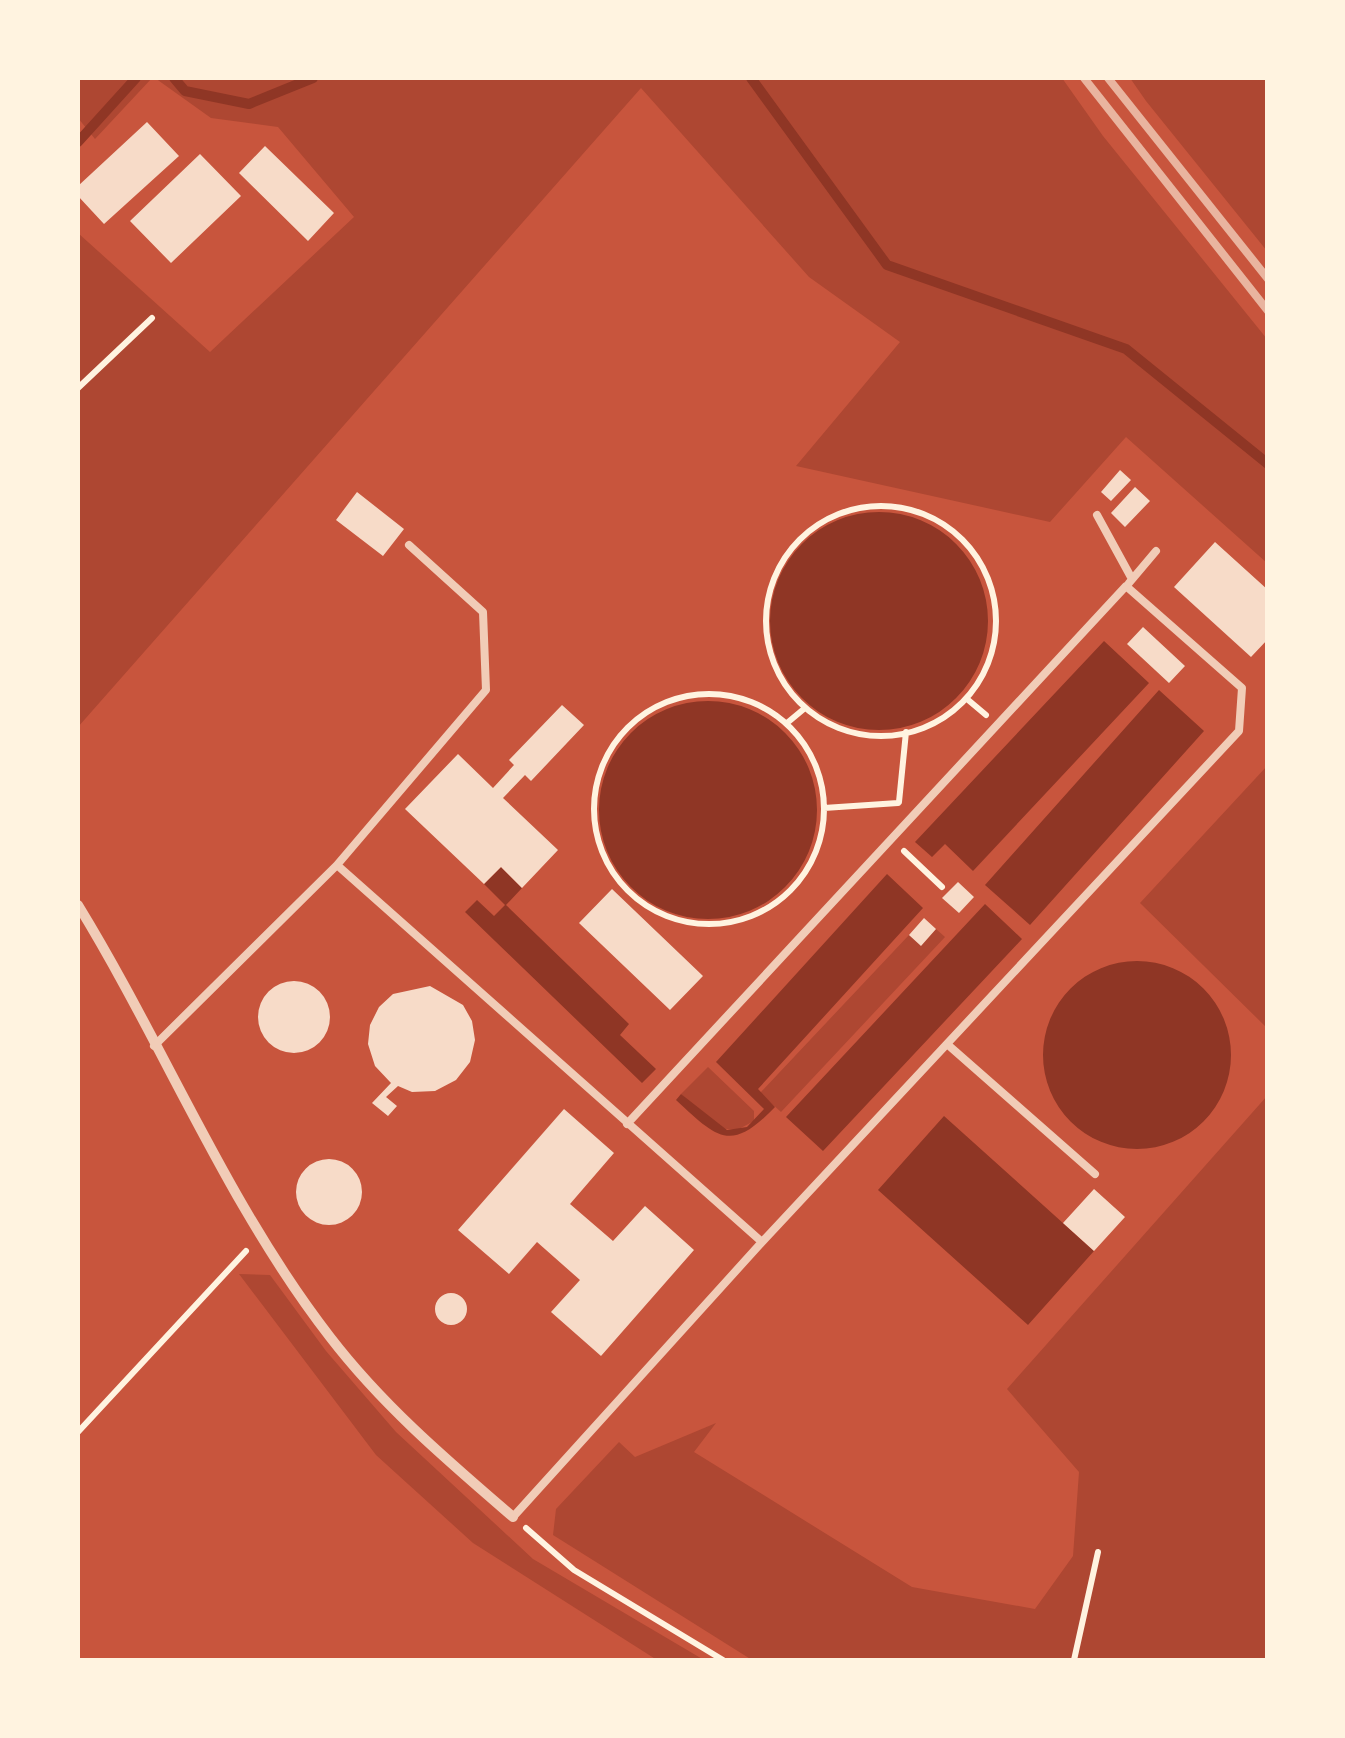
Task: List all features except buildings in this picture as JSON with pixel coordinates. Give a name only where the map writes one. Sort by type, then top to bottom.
[{"type":"street","points":[[78,905],[260,1236],[330,1337],[396,1416],[513,1518]]},
{"type":"lane","points":[[513,1518],[762,1242],[1239,731],[1242,688],[1129,582],[1097,515]]},
{"type":"lane","points":[[154,1046],[337,865],[486,690],[483,612],[409,546]]},
{"type":"lane","points":[[626,1124],[1156,551]]},
{"type":"lane","points":[[337,865],[762,1242]]},
{"type":"lane","points":[[946,1044],[1095,1174]]},
{"type":"path","points":[[78,388],[152,318]]},
{"type":"path","points":[[864,506],[914,510],[959,534],[988,576],[997,626],[983,675],[967,698],[922,728],[882,736],[841,729],[805,708],[778,674],[765,632],[769,588],[789,549],[822,520],[864,506]]},
{"type":"path","points":[[692,694],[742,698],[787,723],[816,764],[824,808],[811,864],[796,887],[750,918],[710,925],[669,918],[633,897],[606,862],[593,821],[597,777],[617,738],[650,709],[692,694]]},
{"type":"path","points":[[787,723],[805,708]]},
{"type":"path","points":[[824,808],[898,803],[906,732]]},
{"type":"path","points":[[892,840],[942,886]]},
{"type":"path","points":[[78,1432],[260,1236]]},
{"type":"path","points":[[513,1518],[574,1570],[723,1660]]},
{"type":"path","points":[[1074,1660],[1098,1552]]},
{"type":"shaded area","points":[[78,78],[152,78],[95,139],[78,118]]},
{"type":"shaded area","points":[[155,78],[1062,78],[1103,136],[1267,339],[1267,563],[1126,437],[1050,522],[796,466],[900,342],[809,277],[641,88],[78,727],[78,233],[210,352],[354,217],[278,127],[211,118]]},
{"type":"shaded area","points":[[1130,78],[1267,78],[1267,251],[1146,101]]},
{"type":"shaded area","points":[[879,512],[921,521],[956,544],[979,579],[988,621],[979,663],[956,698],[921,721],[879,730],[837,721],[802,698],[779,663],[770,621],[779,579],[802,544],[837,521]]},
{"type":"shaded area","points":[[1104,641],[1149,683],[973,871],[945,844],[932,857],[915,842]]},
{"type":"shaded area","points":[[1159,690],[1204,731],[1030,925],[985,885]]},
{"type":"shaded area","points":[[708,701],[750,710],[785,733],[808,768],[817,810],[808,852],[785,887],[750,910],[708,919],[666,910],[631,887],[608,852],[599,810],[608,768],[631,733],[666,710]]},
{"type":"shaded area","points":[[1267,766],[1267,1028],[1140,903]]},
{"type":"shaded area","points":[[501,867],[522,888],[506,905],[629,1024],[620,1035],[656,1069],[642,1083],[465,912],[477,900],[494,916],[505,905],[484,884]]},
{"type":"shaded area","points":[[887,874],[923,908],[758,1089],[775,1107],[760,1122],[735,1135],[725,1135],[703,1124],[676,1100],[681,1094],[727,1130],[747,1127],[764,1109],[716,1062]]},
{"type":"shaded area","points":[[985,904],[1022,939],[823,1151],[786,1117]]},
{"type":"shaded area","points":[[936,929],[945,937],[781,1112],[760,1093],[909,935],[921,945]]},
{"type":"shaded area","points":[[1137,961],[1173,968],[1204,988],[1224,1019],[1231,1055],[1224,1091],[1204,1122],[1173,1142],[1137,1149],[1101,1142],[1070,1122],[1050,1091],[1043,1055],[1050,1019],[1070,988],[1101,968]]},
{"type":"shaded area","points":[[708,1067],[754,1111],[754,1121],[737,1130],[718,1128],[681,1094]]},
{"type":"shaded area","points":[[1267,1096],[1267,1660],[752,1660],[553,1535],[556,1509],[619,1442],[635,1457],[716,1423],[694,1452],[912,1587],[1035,1609],[1073,1556],[1079,1472],[1007,1389]]},
{"type":"shaded area","points":[[944,1116],[1094,1251],[1028,1325],[878,1190]]},
{"type":"shaded area","points":[[239,1274],[270,1275],[326,1351],[396,1432],[533,1559],[704,1660],[657,1660],[473,1543],[376,1455]]},
{"type":"waterway","points":[[78,142],[136,78]]},
{"type":"waterway","points":[[174,78],[185,91],[249,104],[313,78]]},
{"type":"waterway","points":[[751,78],[887,265],[1126,349],[1268,464]]},
{"type":"railway","points":[[1084,78],[1268,311]]},
{"type":"railway","points":[[1108,78],[1268,279]]}]
